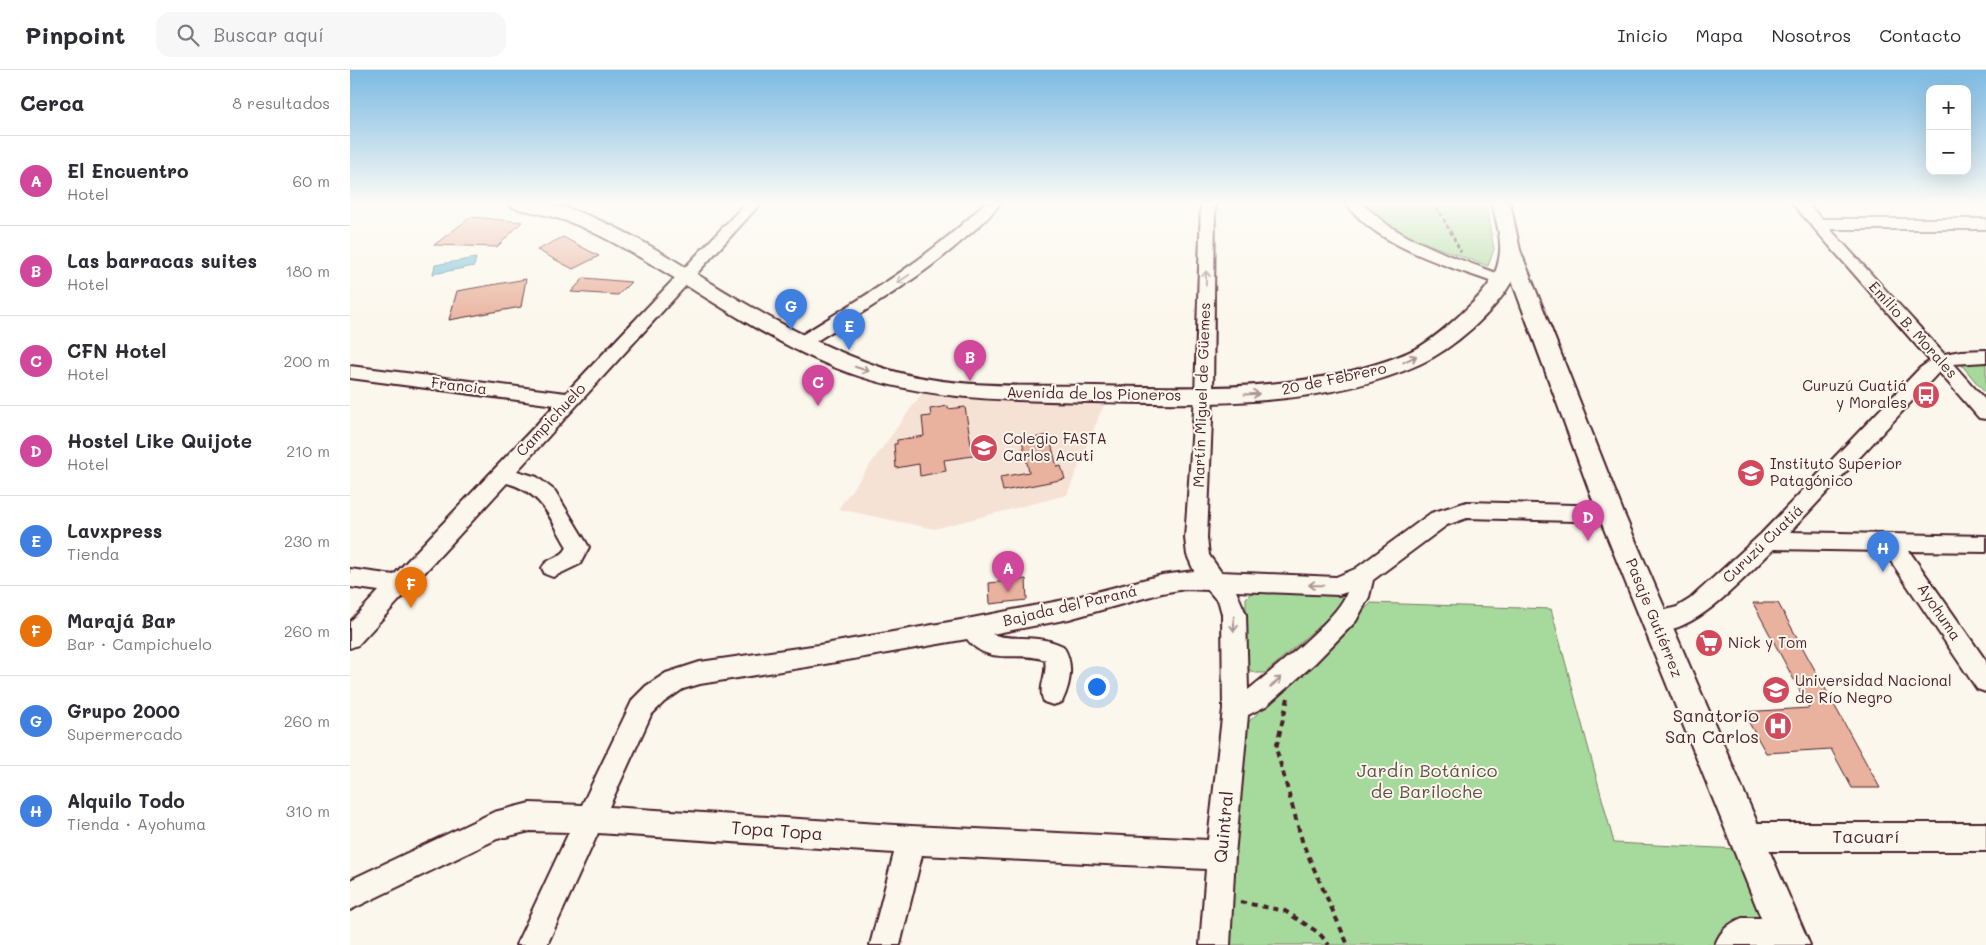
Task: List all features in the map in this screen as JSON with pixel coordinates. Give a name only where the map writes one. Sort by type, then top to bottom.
[{"type":"main road","name":"Avenida de los Pioneros","points":[[628,244],[801,343],[848,364],[884,376],[913,383],[968,390],[1021,393],[1204,396]]},
{"type":"main road","name":"20 de Febrero","points":[[1204,396],[1268,393],[1314,387],[1400,364],[1427,351],[1449,337],[1496,292],[1508,263],[1509,244]]},
{"type":"main road","name":"Pasaje Gutiérrez","points":[[1510,250],[1611,514],[1788,939]]},
{"type":"main road","points":[[1501,280],[1524,289]]},
{"type":"street","name":"Campichuelo","points":[[350,638],[569,400],[717,244]]},
{"type":"street","points":[[801,343],[904,279],[950,244]]},
{"type":"street","name":"Martín Miguel de Güemes","points":[[1207,244],[1204,396],[1196,538],[1198,555],[1204,568],[1216,581]]},
{"type":"street","points":[[1413,244],[1464,267],[1501,280]]},
{"type":"street","name":"Emilio B. Morales","points":[[1836,244],[1941,360],[1986,413]]},
{"type":"street","points":[[1941,360],[1961,356],[1986,356]]},
{"type":"street","name":"Curuzú Cuatiá","points":[[1656,622],[1683,615],[1698,606],[1770,540],[1927,372],[1941,360]]},
{"type":"street","name":"Francia","points":[[354,377],[569,400]]},
{"type":"street","points":[[501,474],[530,482],[548,496],[578,546],[578,553],[570,560],[553,568]]},
{"type":"street","name":"Bajada del Paraná","points":[[530,945],[591,819],[642,707],[655,694],[675,681],[700,673],[819,655],[1069,609],[1162,584],[1185,580],[1338,586],[1363,575],[1439,519],[1467,510],[1611,514]]},
{"type":"street","points":[[1770,540],[1986,544]]},
{"type":"street","name":"Ayohuma","points":[[1891,543],[1986,681]]},
{"type":"street","points":[[1236,709],[1257,698],[1306,656],[1348,614],[1357,597],[1363,575]]},
{"type":"street","points":[[350,578],[398,585]]},
{"type":"street","name":"Quintral","points":[[1215,945],[1221,855],[1236,709],[1234,614],[1229,599],[1216,581]]},
{"type":"street","points":[[972,628],[985,642],[998,647],[1046,648],[1055,652],[1058,660],[1053,694]]},
{"type":"street","name":"Topa Topa","points":[[350,896],[494,826],[530,817],[591,819],[911,840],[1221,855]]},
{"type":"street","name":"Tacuarí","points":[[1746,837],[1986,837]]},
{"type":"street","points":[[885,945],[911,840]]},
{"type":"street","points":[[1730,945],[1742,933],[1788,939]]},
{"type":"path","points":[[1457,244],[1462,254],[1464,267]]},
{"type":"path","points":[[1292,690],[1284,706],[1276,748],[1303,844],[1348,945]]},
{"type":"path","points":[[1218,898],[1285,911],[1319,933],[1329,945]]},
{"type":"shaded area","name":"Colegio FASTA Carlos Acuti","points":[[922,393],[1105,402],[1067,495],[934,529],[838,509]]},
{"type":"green space","points":[[1427,244],[1493,244],[1494,249],[1488,266]]},
{"type":"green space","points":[[1955,357],[1986,357],[1986,394]]},
{"type":"green space","points":[[1260,589],[1340,596],[1344,599],[1344,604],[1265,673],[1256,673],[1249,670],[1246,663],[1246,598],[1252,592]]},
{"type":"green space","name":"Jardín Botánico de Bariloche","points":[[1371,603],[1551,609],[1614,843],[1738,849],[1775,945],[1230,945],[1245,725],[1313,663]]},
{"type":"water","points":[[476,258],[474,266],[433,274],[435,265]]},
{"type":"building","points":[[436,244],[500,244],[497,247],[434,245]]},
{"type":"building","points":[[549,244],[576,244],[599,256],[573,269],[537,250]]},
{"type":"building","points":[[584,278],[631,282],[618,295],[571,292]]},
{"type":"building","points":[[526,279],[521,307],[449,320],[457,291]]},
{"type":"building","points":[[948,406],[948,409],[965,407],[973,456],[944,460],[946,471],[920,476],[919,464],[896,468],[894,444],[897,444],[897,440],[924,436],[922,417],[931,416],[930,409]]},
{"type":"building","points":[[1049,435],[1057,467],[1061,466],[1065,479],[1003,491],[1000,477],[1029,472],[1022,440]]},
{"type":"building","points":[[1026,579],[1027,600],[990,604],[989,583]]},
{"type":"building","points":[[1753,603],[1778,603],[1880,788],[1852,788],[1831,749],[1766,753],[1743,712],[1809,708]]},
{"type":"place","name":"Grupo 2000","points":[[791,330]]},
{"type":"place","name":"Lavxpress","points":[[849,350]]},
{"type":"place","name":"Las barracas suites","points":[[970,381]]},
{"type":"place","name":"Curuzú Cuatiá y Morales","points":[[1926,395]]},
{"type":"place","name":"CFN Hotel","points":[[818,406]]},
{"type":"place","name":"Colegio FASTA Carlos Acuti","points":[[984,448]]},
{"type":"place","name":"Instituto Superior Patagónico","points":[[1751,473]]},
{"type":"place","name":"Hostel Like Quijote","points":[[1588,541]]},
{"type":"place","name":"Alquilo Todo","points":[[1883,572]]},
{"type":"place","name":"El Encuentro","points":[[1008,592]]},
{"type":"place","name":"Marajá Bar","points":[[411,608]]},
{"type":"place","name":"Nick y Tom","points":[[1709,643]]},
{"type":"place","name":"Universidad Nacional de Río Negro","points":[[1776,690]]},
{"type":"place","name":"Sanatorio San Carlos","points":[[1778,726]]}]
